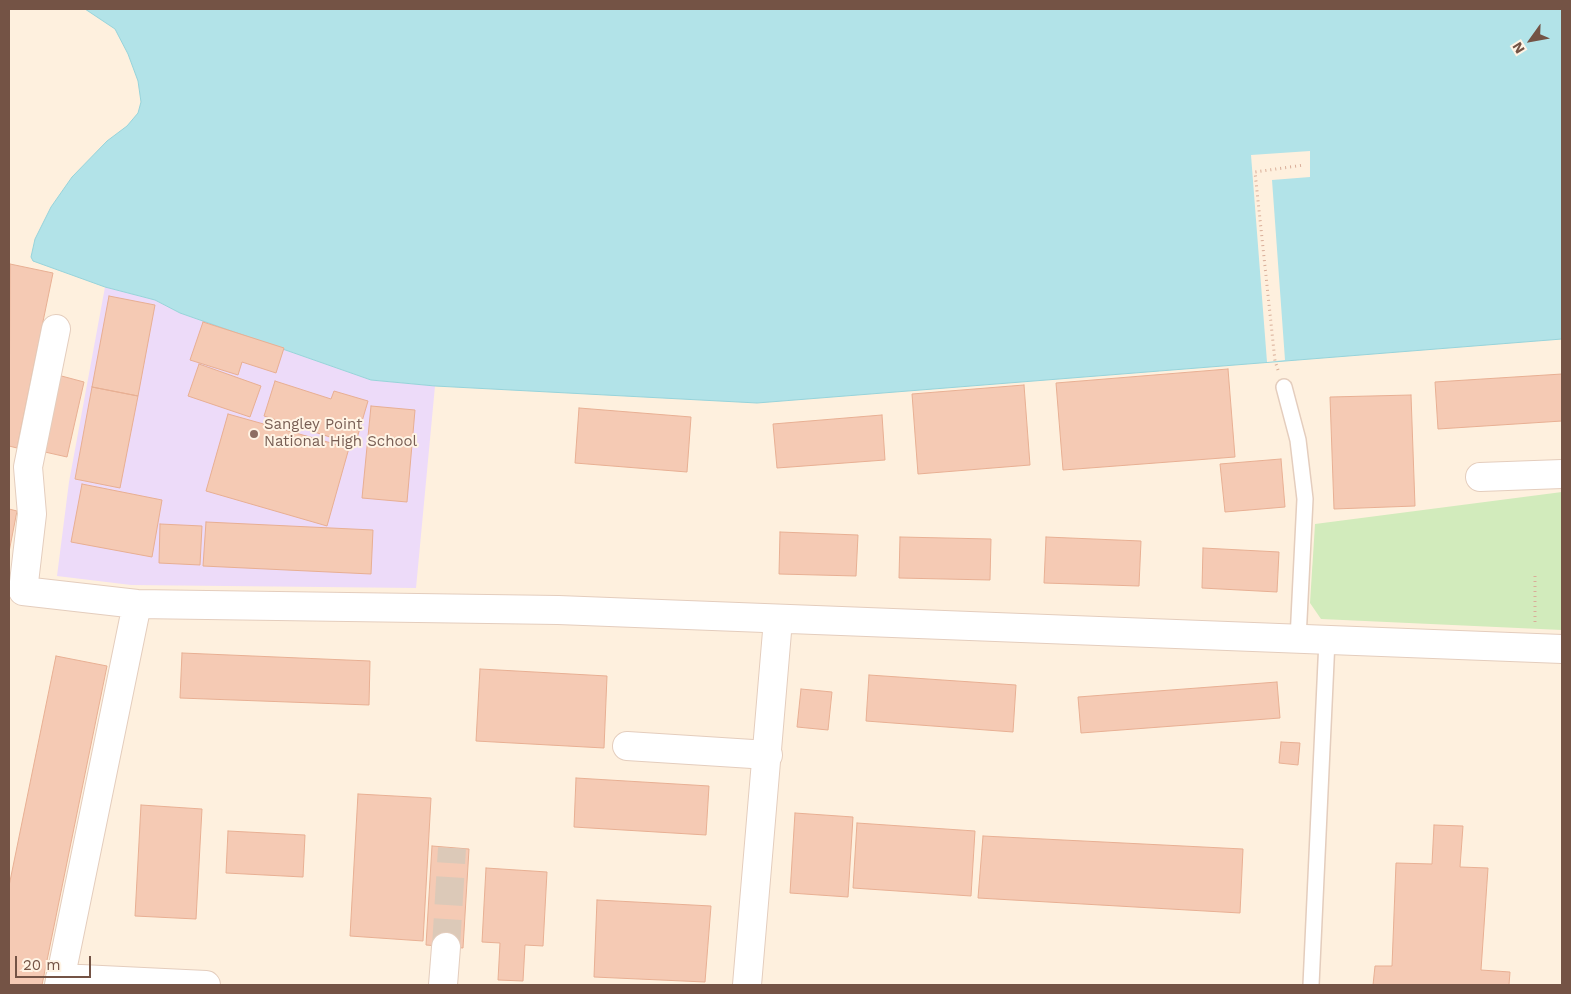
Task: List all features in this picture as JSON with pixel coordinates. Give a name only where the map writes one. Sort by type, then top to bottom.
[{"type":"street","points":[[56,329],[18,468],[32,514],[23,591],[137,604],[558,610],[1562,649]]},
{"type":"street","points":[[1480,477],[1562,474]]},
{"type":"street","points":[[137,604],[60,982],[206,985]]},
{"type":"street","points":[[748,985],[778,620]]},
{"type":"street","points":[[627,746],[768,755]]},
{"type":"street","points":[[443,985],[446,947]]},
{"type":"lane","points":[[1284,387],[1298,440],[1305,499],[1298,639]]},
{"type":"lane","points":[[1311,985],[1327,640]]},
{"type":"path","points":[[1284,387],[1275,361],[1255,172],[1304,165]]},
{"type":"path","points":[[1534,648],[1535,575]]},
{"type":"shaded area","name":"Sangley Point National High School","points":[[105,287],[155,300],[180,313],[371,380],[435,386],[416,588],[131,585],[57,576],[69,482]]},
{"type":"green space","points":[[1562,492],[1562,630],[1321,619],[1310,603],[1315,524]]},
{"type":"water","points":[[85,9],[1562,9],[1562,339],[757,403],[435,386],[371,380],[180,313],[155,300],[105,287],[33,261],[31,257],[35,239],[51,207],[72,177],[107,141],[127,126],[138,113],[141,102],[138,81],[128,54],[115,29]]},
{"type":"pier","points":[[1310,151],[1310,177],[1272,180],[1285,360],[1267,362],[1251,155]]},
{"type":"building","points":[[10,264],[53,273],[17,448],[9,446]]},
{"type":"building","points":[[109,296],[155,305],[138,396],[92,387]]},
{"type":"building","points":[[203,322],[284,348],[276,373],[242,362],[238,375],[190,360]]},
{"type":"building","points":[[199,364],[261,386],[250,417],[188,396]]},
{"type":"building","points":[[1228,369],[1235,457],[1063,470],[1056,383]]},
{"type":"building","points":[[54,374],[84,382],[67,457],[36,450]]},
{"type":"building","points":[[1562,374],[1562,421],[1438,429],[1435,382]]},
{"type":"building","points":[[275,381],[331,399],[334,391],[368,401],[355,445],[264,416]]},
{"type":"building","points":[[1024,385],[1030,465],[918,474],[912,394]]},
{"type":"building","points":[[92,387],[138,396],[120,488],[75,479]]},
{"type":"building","points":[[1411,395],[1415,506],[1334,509],[1330,397]]},
{"type":"building","points":[[371,406],[415,410],[407,502],[362,498]]},
{"type":"building","points":[[579,408],[691,417],[687,472],[575,463]]},
{"type":"building","points":[[228,414],[349,448],[327,526],[206,491]]},
{"type":"building","points":[[882,415],[885,460],[777,468],[773,424]]},
{"type":"building","points":[[1281,459],[1285,507],[1225,512],[1220,464]]},
{"type":"building","points":[[82,484],[162,500],[152,557],[71,542]]},
{"type":"building","points":[[9,509],[17,511],[9,552]]},
{"type":"building","points":[[206,522],[373,530],[371,574],[203,566]]},
{"type":"building","points":[[160,524],[202,526],[200,565],[159,563]]},
{"type":"building","points":[[780,532],[858,535],[856,576],[779,574]]},
{"type":"building","points":[[900,537],[991,539],[990,580],[899,578]]},
{"type":"building","points":[[1046,537],[1141,541],[1139,586],[1044,583]]},
{"type":"building","points":[[1203,548],[1279,552],[1277,592],[1202,588]]},
{"type":"building","points":[[182,653],[370,661],[369,705],[180,698]]},
{"type":"building","points":[[56,656],[107,666],[42,985],[9,985],[9,886]]},
{"type":"building","points":[[480,669],[607,676],[604,748],[476,741]]},
{"type":"building","points":[[869,675],[1016,685],[1013,732],[866,721]]},
{"type":"building","points":[[1277,682],[1280,718],[1081,733],[1078,697]]},
{"type":"building","points":[[801,689],[832,692],[828,730],[797,727]]},
{"type":"building","points":[[1281,742],[1300,743],[1298,765],[1279,763]]},
{"type":"building","points":[[576,778],[709,786],[706,835],[574,827]]},
{"type":"building","points":[[358,794],[431,798],[423,941],[350,936]]},
{"type":"building","points":[[141,805],[202,809],[196,919],[135,916]]},
{"type":"building","points":[[795,813],[853,817],[848,897],[790,893]]},
{"type":"building","points":[[857,823],[975,831],[971,896],[853,888]]},
{"type":"building","points":[[1434,825],[1463,826],[1460,867],[1488,868],[1481,970],[1510,972],[1509,985],[1373,985],[1375,966],[1392,966],[1396,863],[1432,864]]},
{"type":"building","points":[[228,831],[305,835],[303,877],[226,873]]},
{"type":"building","points":[[983,836],[1243,849],[1240,913],[978,898]]},
{"type":"building","points":[[432,846],[469,849],[463,948],[426,945]]},
{"type":"building","points":[[486,868],[547,872],[543,946],[525,945],[523,981],[498,980],[500,943],[482,942]]},
{"type":"building","points":[[597,900],[711,906],[705,982],[594,977]]},
{"type":"tunnel","points":[[446,947],[452,848]]},
{"type":"place","name":"Sangley Point National High School","points":[[254,434]]}]
